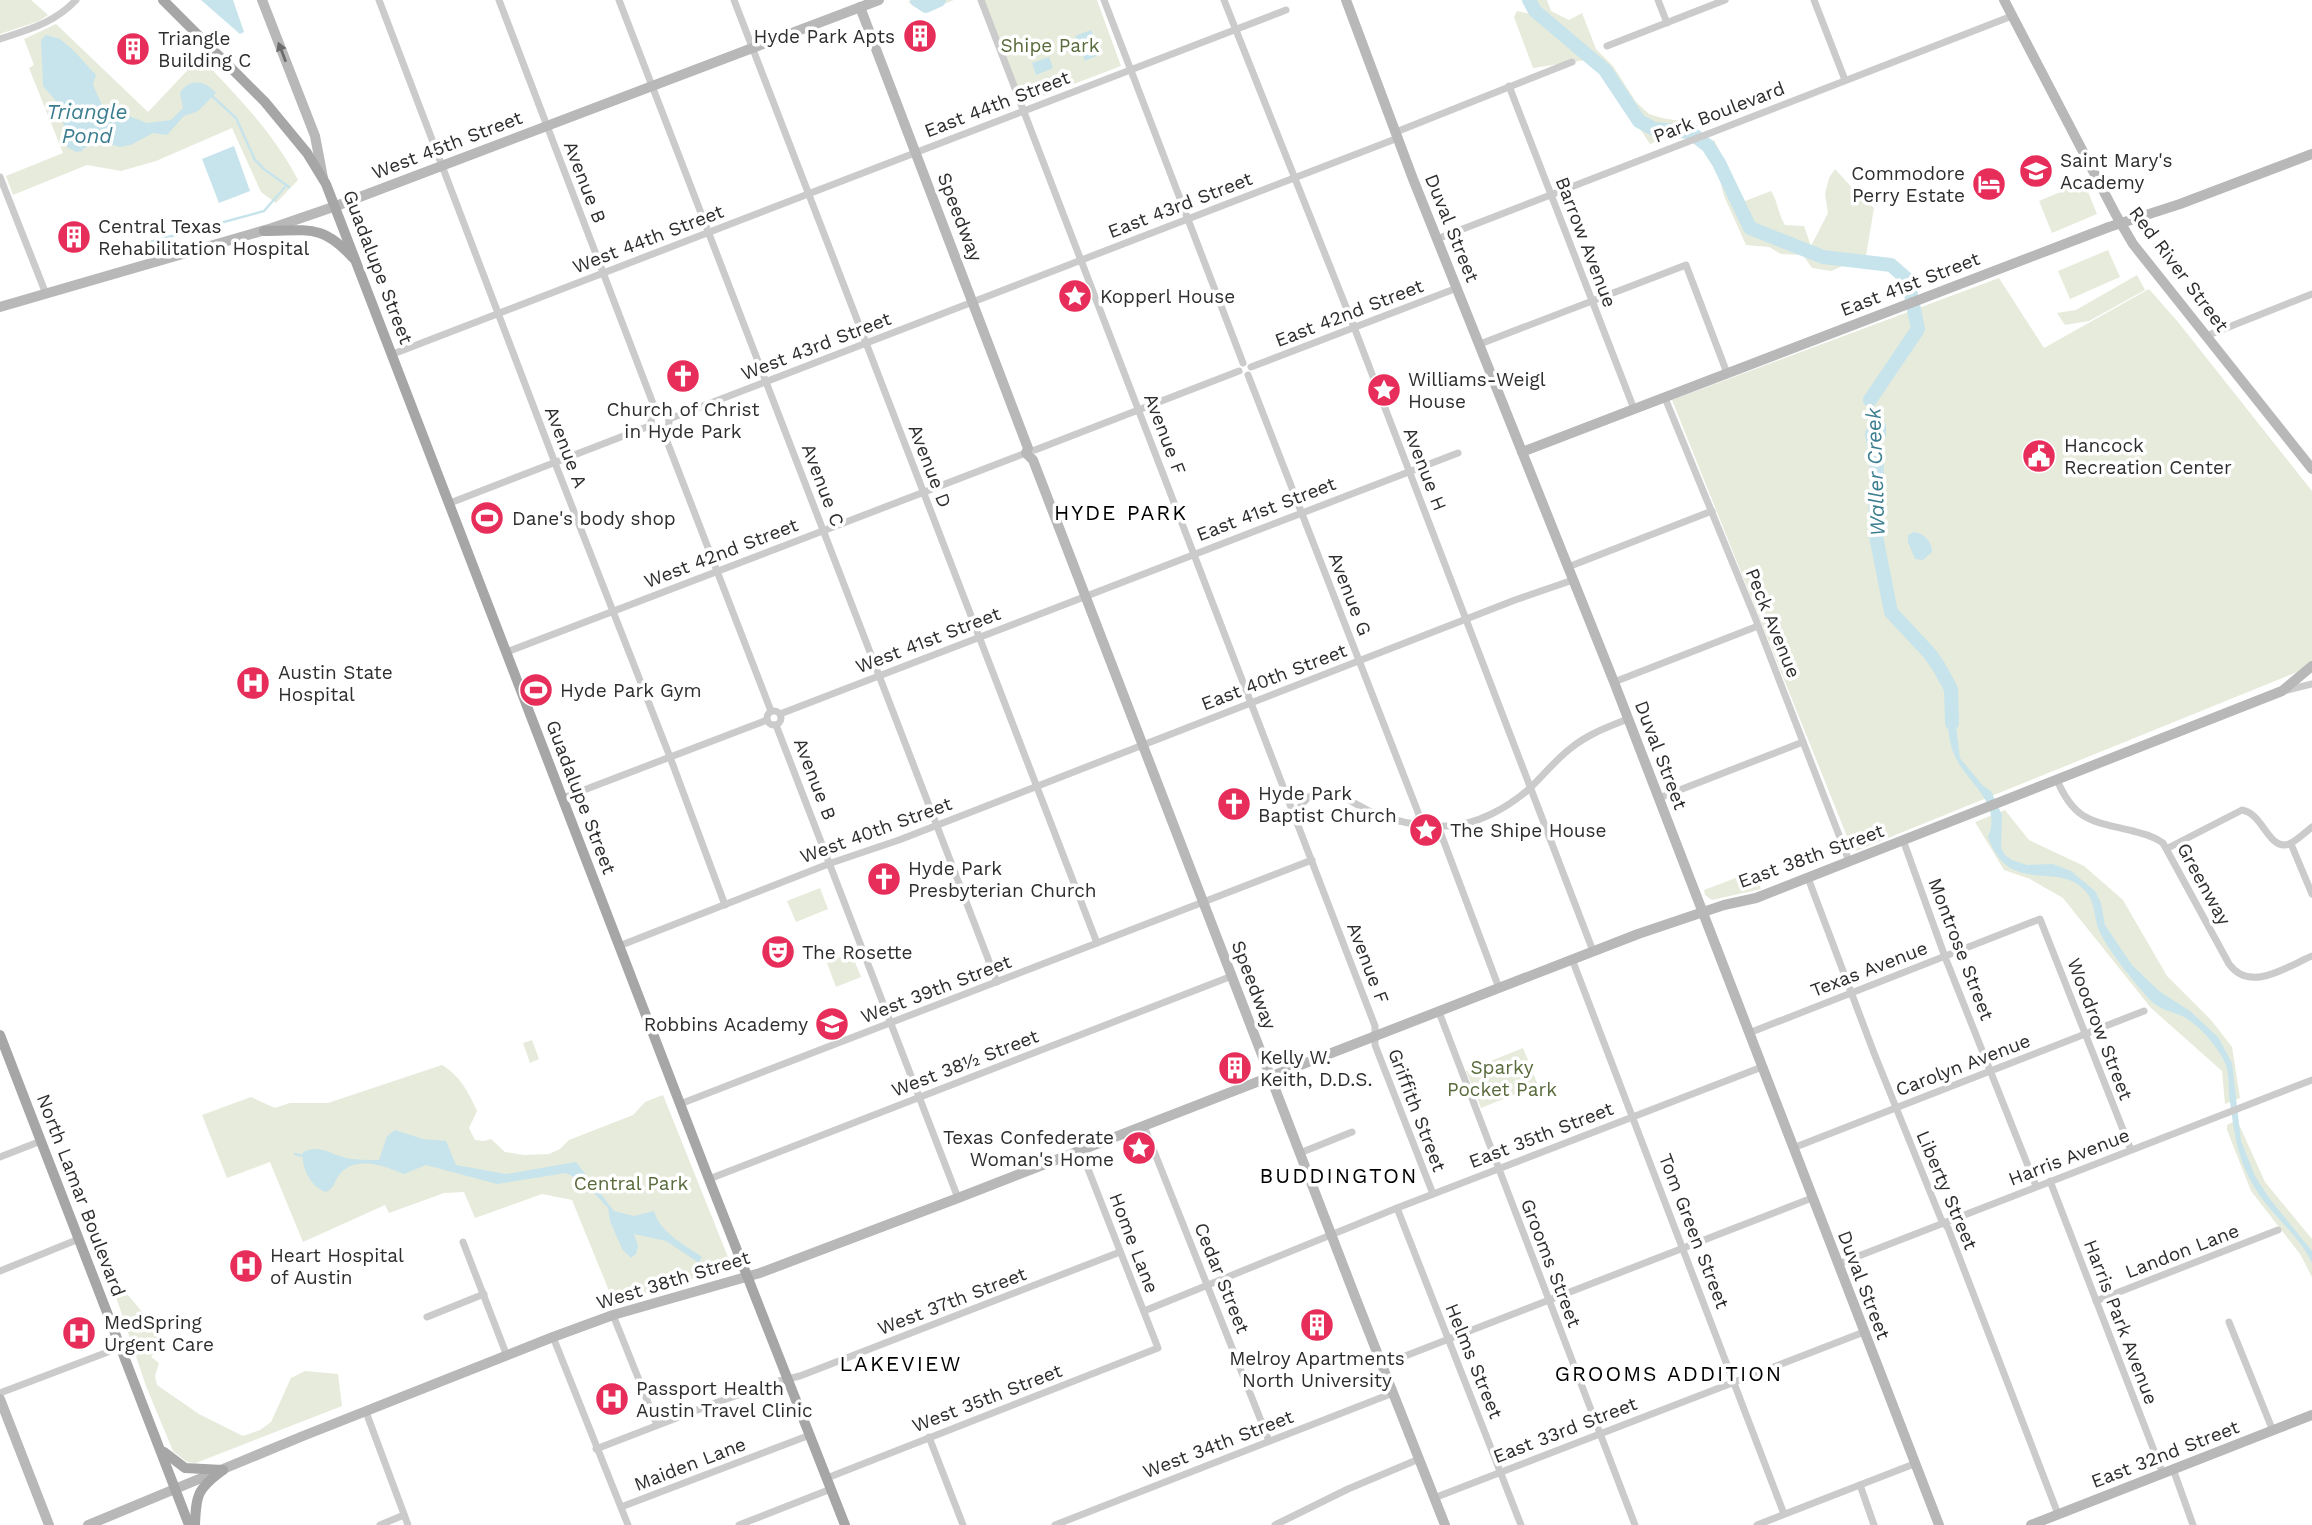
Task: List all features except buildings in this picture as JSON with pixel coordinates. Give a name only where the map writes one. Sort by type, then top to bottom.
[{"type":"main road","points":[[163,0],[265,102],[303,148],[323,178]]},
{"type":"main road","name":"Guadalupe Street","points":[[323,178],[359,265],[680,1104],[845,1525]]},
{"type":"main road","points":[[264,230],[324,233],[340,244],[359,265]]},
{"type":"main road","name":"North Lamar Boulevard","points":[[0,1035],[189,1525]]},
{"type":"main road","points":[[159,1447],[185,1468],[223,1470]]},
{"type":"main road","points":[[195,1525],[195,1501],[198,1494],[223,1470]]},
{"type":"street","points":[[0,39],[62,15],[76,0]]},
{"type":"street","name":"Guadalupe Street","points":[[262,0],[314,136],[323,178]]},
{"type":"street","name":"Avenue A","points":[[379,0],[725,905]]},
{"type":"street","name":"Avenue B","points":[[499,0],[657,414]]},
{"type":"street","name":"Avenue C","points":[[620,0],[997,982]]},
{"type":"street","name":"Avenue D","points":[[734,0],[1097,943]]},
{"type":"street","name":"West 45th Street","points":[[0,307],[264,230],[336,206],[752,48],[858,4],[879,0]]},
{"type":"street","name":"Avenue F","points":[[981,0],[1376,1028],[1375,1036]]},
{"type":"street","points":[[1104,0],[1244,367]]},
{"type":"street","name":"Avenue H","points":[[1224,0],[1354,327],[1593,951]]},
{"type":"street","name":"Duval Street","points":[[1346,0],[1437,239],[1614,682],[1939,1525]]},
{"type":"street","points":[[1658,0],[1667,23]]},
{"type":"street","points":[[1607,46],[1725,0]]},
{"type":"street","points":[[1814,0],[1845,80]]},
{"type":"street","name":"Red River Street","points":[[2004,0],[2121,224],[2144,258],[2311,467]]},
{"type":"street","name":"Speedway","points":[[858,4],[1445,1525]]},
{"type":"street","name":"East 44th Street","points":[[916,153],[1286,10]]},
{"type":"street","name":"Park Boulevard","points":[[1437,239],[2012,16]]},
{"type":"street","name":"East 43rd Street","points":[[974,302],[1295,178],[1509,86],[1572,62]]},
{"type":"street","name":"Barrow Avenue","points":[[1509,86],[1634,409]]},
{"type":"street","name":"West 44th Street","points":[[393,354],[916,153]]},
{"type":"street","name":"East 41st Street","points":[[1522,452],[1905,305],[2312,154]]},
{"type":"street","points":[[0,177],[46,294]]},
{"type":"street","points":[[1480,344],[1686,265],[1727,373]]},
{"type":"street","name":"East 42nd Street","points":[[1030,452],[1244,367],[1457,288]]},
{"type":"street","points":[[2206,336],[2312,294]]},
{"type":"street","name":"West 43rd Street","points":[[668,419],[974,302]]},
{"type":"street","name":"Avenue G","points":[[1244,367],[1243,375],[1248,375],[1423,825]]},
{"type":"street","name":"Peck Avenue","points":[[1665,398],[1758,626],[1849,861]]},
{"type":"street","points":[[657,414],[665,415],[668,419],[669,425],[663,431],[657,431],[652,425],[657,414]]},
{"type":"street","points":[[450,503],[652,425]]},
{"type":"street","points":[[663,431],[771,711]]},
{"type":"street","name":"West 42nd Street","points":[[507,652],[1030,452]]},
{"type":"street","name":"East 41st Street","points":[[1086,596],[1458,453]]},
{"type":"street","points":[[1568,567],[1712,511]]},
{"type":"street","name":"East 40th Street","points":[[1144,745],[1359,660],[1573,580]]},
{"type":"street","name":"West 41st Street","points":[[780,715],[1086,596]]},
{"type":"street","points":[[1614,682],[1758,626]]},
{"type":"street","name":"East 38th Street","points":[[2282,691],[2312,666]]},
{"type":"street","name":"East 38th Street","points":[[1271,1076],[1593,951],[1702,912],[1756,898],[2282,691],[2312,684]]},
{"type":"street","points":[[771,711],[778,711],[780,721],[772,725],[767,720],[771,711]]},
{"type":"street","points":[[1295,819],[1297,811],[1306,799],[1324,792],[1376,813],[1423,825],[1459,825],[1510,804],[1573,746],[1594,733],[1628,719]]},
{"type":"street","points":[[563,797],[767,720]]},
{"type":"street","name":"Avenue B","points":[[776,724],[958,1198]]},
{"type":"street","points":[[1659,798],[1804,742]]},
{"type":"street","name":"West 40th Street","points":[[620,946],[1144,745]]},
{"type":"street","name":"Greenway","points":[[2057,780],[2069,805],[2083,817],[2151,835],[2168,848],[2229,964],[2244,978],[2262,976],[2312,956]]},
{"type":"street","points":[[2168,848],[2242,810],[2256,816],[2276,843],[2291,844],[2312,827]]},
{"type":"street","points":[[1438,826],[1499,988]]},
{"type":"street","name":"Montrose Street","points":[[1903,841],[1945,957],[2036,1186]]},
{"type":"street","points":[[2291,844],[2312,894]]},
{"type":"street","name":"West 39th Street","points":[[680,1104],[1312,860]]},
{"type":"street","name":"Liberty Street","points":[[1808,878],[1896,1108],[1948,1229],[2058,1514]]},
{"type":"street","name":"Texas Avenue","points":[[1749,1033],[2040,919]]},
{"type":"street","name":"Woodrow Street","points":[[2040,919],[2131,1150]]},
{"type":"street","name":"Tom Green Street","points":[[1572,959],[1784,1514]]},
{"type":"street","name":"West 38½ Street","points":[[709,1179],[1232,976]]},
{"type":"street","name":"Carolyn Avenue","points":[[1793,1148],[2144,1011]]},
{"type":"street","name":"Grooms Street","points":[[1439,1012],[1635,1525]]},
{"type":"street","name":"Griffith Street","points":[[1375,1036],[1374,1045],[1433,1194]]},
{"type":"street","name":"East 35th Street","points":[[1331,1234],[1762,1068]]},
{"type":"street","name":"West 38th Street","points":[[88,1525],[553,1337],[613,1315],[748,1277],[1271,1076]]},
{"type":"street","name":"Harris Avenue","points":[[1838,1264],[2312,1080]]},
{"type":"street","name":"Cedar Street","points":[[1144,1126],[1269,1441]]},
{"type":"street","points":[[1300,1153],[1352,1132]]},
{"type":"street","points":[[0,1157],[41,1141]]},
{"type":"street","name":"Home Lane","points":[[1081,1151],[1158,1348]]},
{"type":"street","name":"Harris Park Avenue","points":[[2050,1181],[2162,1474]]},
{"type":"street","points":[[1382,1365],[1812,1198]]},
{"type":"street","name":"Helms Street","points":[[1397,1208],[1521,1525]]},
{"type":"street","name":"Landon Lane","points":[[2096,1301],[2278,1230]]},
{"type":"street","points":[[1144,1311],[1331,1234]]},
{"type":"street","points":[[0,1271],[79,1239]]},
{"type":"street","points":[[463,1242],[508,1356]]},
{"type":"street","name":"West 37th Street","points":[[596,1449],[800,1376],[1120,1252]]},
{"type":"street","points":[[427,1317],[484,1294]]},
{"type":"street","points":[[613,1315],[657,1426]]},
{"type":"street","points":[[2229,1322],[2273,1431]]},
{"type":"street","name":"East 33rd Street","points":[[1434,1498],[1864,1332]]},
{"type":"street","points":[[553,1337],[628,1525]]},
{"type":"street","points":[[0,1393],[121,1347]]},
{"type":"street","name":"West 35th Street","points":[[739,1525],[929,1437],[1158,1348]]},
{"type":"street","name":"West 34th Street","points":[[1055,1525],[1070,1522],[1393,1393]]},
{"type":"street","points":[[0,1399],[49,1525]]},
{"type":"street","points":[[366,1412],[408,1525]]},
{"type":"street","name":"East 32nd Street","points":[[2031,1525],[2312,1415]]},
{"type":"street","name":"Maiden Lane","points":[[621,1507],[810,1436]]},
{"type":"street","points":[[929,1437],[963,1525]]},
{"type":"street","points":[[1275,1525],[1348,1489],[1419,1459]]},
{"type":"street","points":[[1759,1524],[1914,1464]]},
{"type":"street","points":[[2173,1469],[2193,1525]]},
{"type":"street","points":[[1860,1485],[1874,1525]]},
{"type":"street","points":[[380,1525],[404,1515]]},
{"type":"green space","points":[[0,0],[31,0],[48,15],[39,21],[0,34]]},
{"type":"green space","points":[[954,0],[924,9],[913,6],[908,1]]},
{"type":"green space","name":"Shipe Park","points":[[984,0],[1097,0],[1121,66],[1024,103]]},
{"type":"green space","points":[[1536,0],[1547,0],[1551,11],[1569,20],[1582,13],[1596,49],[1613,66],[1636,102],[1649,114],[1698,126],[1650,144],[1606,77],[1586,60],[1533,68],[1514,17],[1517,11],[1531,14],[1539,11]]},
{"type":"green space","points":[[56,24],[148,112],[200,57],[266,130],[298,180],[276,203],[261,192],[232,128],[156,161],[121,171],[87,165],[13,195],[6,176],[63,153],[29,68],[34,65],[24,39]]},
{"type":"green space","points":[[1714,140],[1745,201],[1771,191],[1785,225],[1804,226],[1811,246],[1828,213],[1825,194],[1829,178],[1835,169],[1874,208],[1866,256],[1831,271],[1812,268],[1803,255],[1781,254],[1769,247],[1746,245],[1724,196],[1716,165],[1701,146]]},
{"type":"green space","points":[[2084,182],[2097,214],[2052,233],[2039,201]]},
{"type":"green space","points":[[2108,250],[2120,277],[2070,299],[2058,271]]},
{"type":"green space","points":[[2137,275],[2145,290],[2089,321],[2065,325],[2057,313],[2076,310]]},
{"type":"green space","points":[[1999,278],[2044,348],[2149,289],[2178,322],[2312,491],[2312,666],[1856,851],[1852,849],[1672,400]]},
{"type":"green space","points":[[2005,810],[2029,840],[2084,866],[2123,900],[2167,976],[2211,1020],[2232,1047],[2240,1098],[2225,1104],[2222,1071],[2151,1008],[2063,898],[2030,879],[2004,870],[1975,822]]},
{"type":"green space","points":[[1754,871],[1761,889],[1712,900],[1705,895],[1704,890]]},
{"type":"green space","points":[[820,888],[828,909],[796,922],[787,901]]},
{"type":"green space","points":[[851,952],[861,977],[836,987],[827,963]]},
{"type":"green space","points":[[532,1040],[539,1059],[530,1063],[523,1043]]},
{"type":"green space","name":"Sparky Pocket Park","points":[[1523,1048],[1538,1085],[1481,1108],[1466,1071]]},
{"type":"green space","name":"Central Park","points":[[442,1065],[463,1085],[477,1111],[469,1128],[475,1140],[491,1139],[505,1152],[524,1155],[549,1154],[560,1149],[569,1140],[633,1115],[645,1102],[663,1095],[732,1267],[614,1303],[572,1200],[542,1194],[475,1218],[464,1192],[444,1193],[389,1213],[385,1205],[303,1242],[270,1162],[227,1178],[202,1115],[251,1097],[275,1108],[290,1103],[328,1103]]},
{"type":"green space","points":[[2237,1120],[2265,1182],[2312,1239],[2312,1277],[2300,1254],[2251,1191],[2227,1130],[2227,1125]]},
{"type":"green space","points":[[128,1295],[164,1338],[151,1357],[159,1363],[155,1376],[157,1385],[199,1414],[243,1436],[260,1430],[271,1422],[291,1378],[305,1371],[338,1374],[342,1406],[196,1463],[187,1462],[173,1451],[146,1386],[116,1297]]},
{"type":"water","points":[[201,0],[233,0],[244,32],[240,34]]},
{"type":"water","points":[[1091,30],[1101,54],[1085,61],[1075,36]]},
{"type":"water","name":"Triangle Pond","points":[[46,35],[60,39],[96,75],[93,85],[102,105],[122,110],[147,123],[171,120],[183,108],[180,93],[188,85],[198,82],[216,93],[198,111],[184,116],[167,135],[153,133],[131,145],[120,147],[105,143],[76,152],[67,147],[63,121],[56,101],[43,86],[41,40]]},
{"type":"water","points":[[1049,57],[1053,68],[1036,75],[1032,63]]},
{"type":"water","points":[[234,146],[250,191],[219,203],[202,159]]},
{"type":"water","points":[[1877,382],[1881,386],[1873,401],[1874,417],[1881,418],[1886,425],[1886,436],[1882,439],[1882,451],[1872,452],[1867,449],[1870,429],[1869,395]]},
{"type":"water","points":[[1914,532],[1924,536],[1930,544],[1932,552],[1923,560],[1915,559],[1908,542],[1908,535]]},
{"type":"water","points":[[1934,662],[1943,669],[1949,680],[1953,703],[1947,699],[1946,687],[1933,666]]},
{"type":"water","points":[[1946,704],[1954,709],[1960,758],[1983,786],[1991,791],[2002,815],[2001,848],[2005,855],[2027,865],[2053,864],[2071,871],[2095,891],[2101,903],[2105,925],[2132,965],[2159,991],[2190,1011],[2218,1037],[2232,1063],[2241,1141],[2255,1176],[2269,1198],[2312,1251],[2312,1263],[2299,1242],[2266,1204],[2247,1173],[2235,1133],[2227,1069],[2214,1045],[2190,1021],[2155,1004],[2138,986],[2107,945],[2098,928],[2090,897],[2076,883],[2063,878],[2022,873],[2009,867],[1997,856],[1988,837],[1991,813],[1987,803],[1952,748]]},
{"type":"water","points":[[395,1130],[423,1139],[446,1141],[456,1165],[506,1174],[576,1162],[614,1211],[634,1216],[654,1211],[668,1232],[702,1257],[699,1263],[666,1241],[634,1234],[638,1246],[636,1254],[631,1258],[622,1249],[610,1221],[608,1208],[585,1183],[566,1173],[497,1184],[426,1165],[404,1174],[380,1165],[362,1164],[347,1168],[326,1192],[316,1186],[308,1176],[303,1152],[320,1149],[346,1158],[379,1160],[387,1136]]},
{"type":"waterway","name":"Waller Creek","points":[[917,0],[926,6],[939,0]]},
{"type":"waterway","name":"Waller Creek","points":[[1529,0],[1535,11],[1605,70],[1639,121],[1654,129],[1690,132],[1708,146],[1750,228],[1823,257],[1891,265],[1908,280],[1918,329],[1870,400]]},
{"type":"waterway","points":[[212,96],[236,118],[255,160],[289,187]]},
{"type":"waterway","points":[[224,222],[264,211],[285,187]]},
{"type":"waterway","points":[[150,242],[212,225]]},
{"type":"waterway","name":"Waller Creek","points":[[1872,434],[1877,461],[1875,531],[1891,612],[1939,667],[1951,689],[1952,723]]},
{"type":"waterway","points":[[295,1154],[303,1156]]},
{"type":"place","name":"Hyde Park Apts","points":[[920,36]]},
{"type":"place","name":"Triangle Building C","points":[[133,49]]},
{"type":"place","name":"Saint Mary's Academy","points":[[2036,171]]},
{"type":"place","name":"Commodore Perry Estate","points":[[1989,184]]},
{"type":"place","name":"Central Texas Rehabilitation Hospital","points":[[74,237]]},
{"type":"place","name":"Kopperl House","points":[[1075,296]]},
{"type":"place","name":"Church of Christ in Hyde Park","points":[[683,376]]},
{"type":"place","name":"Williams-Weigl House","points":[[1384,390]]},
{"type":"place","name":"Hancock Recreation Center","points":[[2039,456]]},
{"type":"place","name":"Dane's body shop","points":[[487,518]]},
{"type":"place","name":"Austin State Hospital","points":[[253,683]]},
{"type":"place","name":"Hyde Park Gym","points":[[536,690]]},
{"type":"place","name":"Hyde Park Baptist Church","points":[[1234,804]]},
{"type":"place","name":"The Shipe House","points":[[1426,830]]},
{"type":"place","name":"Hyde Park Presbyterian Church","points":[[884,879]]},
{"type":"place","name":"The Rosette","points":[[778,952]]},
{"type":"place","name":"Robbins Academy","points":[[832,1024]]},
{"type":"place","name":"Kelly W. Keith, D.D.S.","points":[[1235,1068]]},
{"type":"place","name":"Texas Confederate Woman's Home","points":[[1139,1148]]},
{"type":"place","name":"Heart Hospital of Austin","points":[[246,1266]]},
{"type":"place","name":"Melroy Apartments North University","points":[[1317,1325]]},
{"type":"place","name":"MedSpring Urgent Care","points":[[79,1333]]},
{"type":"place","name":"Passport Health Austin Travel Clinic","points":[[612,1399]]},
{"type":"district","name":"HYDE PARK","points":[[1121,512]]},
{"type":"district","name":"BUDDINGTON","points":[[1339,1175]]},
{"type":"district","name":"LAKEVIEW","points":[[901,1363]]},
{"type":"district","name":"GROOMS ADDITION","points":[[1669,1373]]}]
